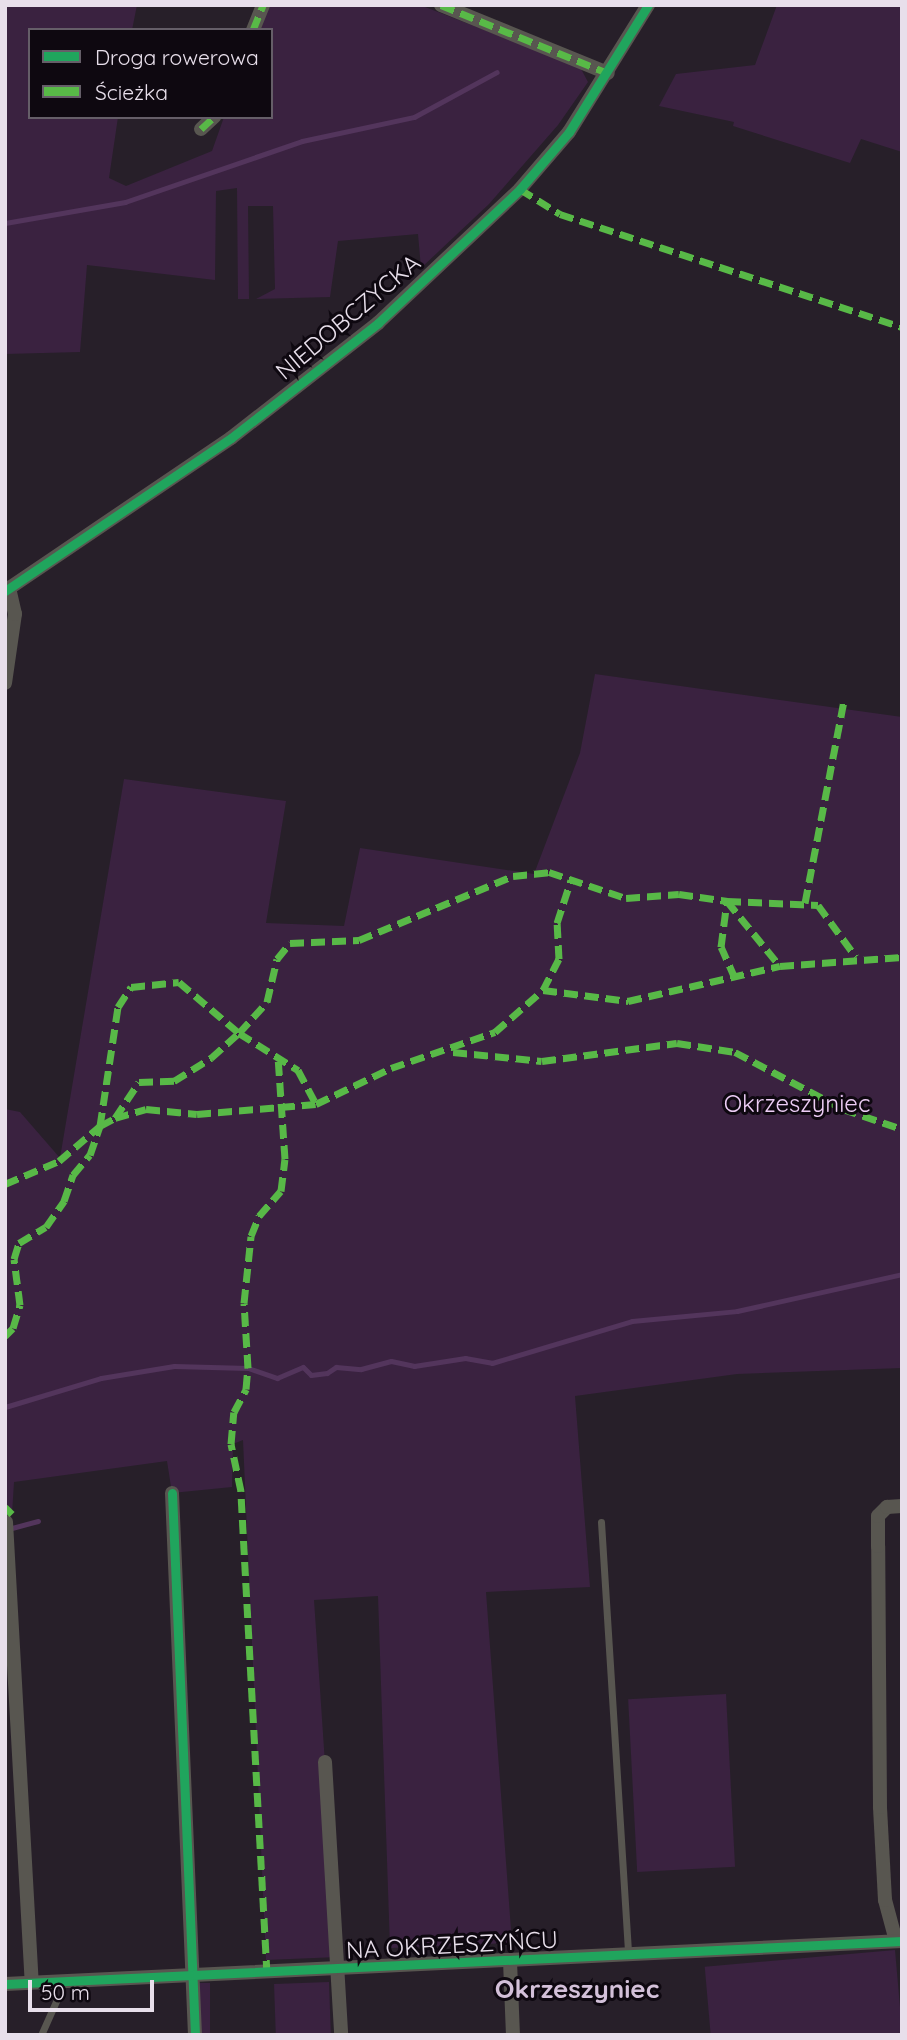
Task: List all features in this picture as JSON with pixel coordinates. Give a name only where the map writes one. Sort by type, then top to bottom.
[{"type":"street","points":[[254,28],[263,5]]},
{"type":"street","points":[[441,5],[608,73]]},
{"type":"street","name":"NIEDOBCZYCKA","points":[[5,683],[15,614],[7,589],[231,438],[378,323],[520,190],[569,132],[648,5]]},
{"type":"street","points":[[201,129],[212,119]]},
{"type":"street","points":[[172,1493],[195,2035]]},
{"type":"street","name":"NA OKRZESZYŃCU","points":[[5,1984],[899,1941],[885,1900],[882,1847],[878,1516],[887,1507],[902,1506]]},
{"type":"street","points":[[6,1522],[32,1982]]},
{"type":"street","points":[[326,1762],[341,2035]]},
{"type":"street","points":[[510,1961],[513,2035]]},
{"type":"lane","points":[[601,1522],[628,1953]]},
{"type":"lane","points":[[41,2035],[57,1999]]},
{"type":"green space","points":[[5,5],[137,5],[132,28],[28,28],[28,119],[118,119],[109,178],[126,186],[212,151],[223,119],[273,119],[273,28],[257,28],[265,5],[420,5],[580,67],[588,82],[558,125],[489,204],[421,268],[418,234],[338,241],[330,297],[256,299],[275,289],[273,206],[248,206],[249,299],[238,299],[237,188],[216,191],[215,280],[87,265],[80,352],[5,354]]},
{"type":"green space","points":[[777,5],[902,5],[902,152],[861,139],[850,163],[733,126],[734,122],[659,106],[676,74],[755,65]]},
{"type":"green space","points":[[595,674],[902,717],[902,1368],[737,1374],[575,1396],[590,1587],[486,1592],[512,1943],[390,1948],[378,1596],[314,1600],[338,1957],[266,1960],[243,1440],[233,1444],[232,1487],[172,1493],[167,1461],[14,1482],[12,1514],[5,1515],[5,1109],[20,1112],[60,1158],[124,779],[286,801],[266,923],[344,926],[360,848],[534,874],[580,753]]},
{"type":"green space","points":[[726,1694],[735,1867],[637,1872],[628,1699]]},
{"type":"green space","points":[[895,1950],[902,2035],[711,2035],[705,1967]]},
{"type":"green space","points":[[329,1982],[331,2035],[276,2035],[274,1984]]},
{"type":"green space","points":[[198,1983],[210,1983],[210,2035],[198,2035]]},
{"type":"waterway","points":[[5,223],[125,202],[302,141],[414,117],[497,72]]},
{"type":"waterway","points":[[5,1407],[101,1378],[174,1366],[248,1368],[277,1378],[303,1367],[311,1375],[327,1373],[336,1367],[361,1369],[391,1361],[414,1366],[465,1358],[492,1363],[632,1321],[737,1311],[902,1274]]},
{"type":"waterway","points":[[8,1529],[38,1521]]},
{"type":"marked path","points":[[254,28],[263,5]]},
{"type":"marked path","points":[[441,5],[608,73]]},
{"type":"marked path","points":[[201,129],[212,119]]},
{"type":"marked path","points":[[520,189],[560,214],[902,327]]},
{"type":"marked path","points":[[805,903],[844,701]]},
{"type":"marked path","points":[[115,1118],[139,1082],[174,1081],[211,1058],[239,1033],[267,1002],[277,959],[290,943],[359,940],[513,876],[549,872],[626,898],[679,894],[727,901],[818,905],[856,957]]},
{"type":"marked path","points":[[543,990],[559,959],[557,923],[571,880]]},
{"type":"marked path","points":[[735,978],[721,947],[727,901],[780,966]]},
{"type":"marked path","points":[[5,1336],[13,1328],[20,1305],[14,1259],[19,1243],[46,1227],[64,1201],[73,1175],[90,1155],[100,1126],[115,1118],[146,1109],[197,1114],[316,1104],[391,1068],[495,1032],[543,990],[628,1001],[780,966],[902,957]]},
{"type":"marked path","points":[[5,1184],[59,1161],[100,1126],[118,1007],[131,987],[179,982],[239,1033],[298,1070],[316,1104]]},
{"type":"marked path","points":[[453,1052],[542,1061],[677,1043],[735,1052],[843,1109],[902,1129]]},
{"type":"marked path","points":[[267,1974],[241,1491],[231,1444],[234,1412],[246,1389],[248,1368],[244,1303],[251,1236],[259,1216],[281,1191],[285,1159],[278,1056]]},
{"type":"marked path","points":[[5,1507],[12,1514]]},
{"type":"cycle path","points":[[5,591],[231,438],[378,323],[520,189],[569,132],[648,5]]},
{"type":"cycle path","points":[[172,1493],[195,2035]]},
{"type":"cycle path","points":[[5,1984],[902,1941]]},
{"type":"district","name":"Okrzeszyniec","points":[[577,1989]]}]
